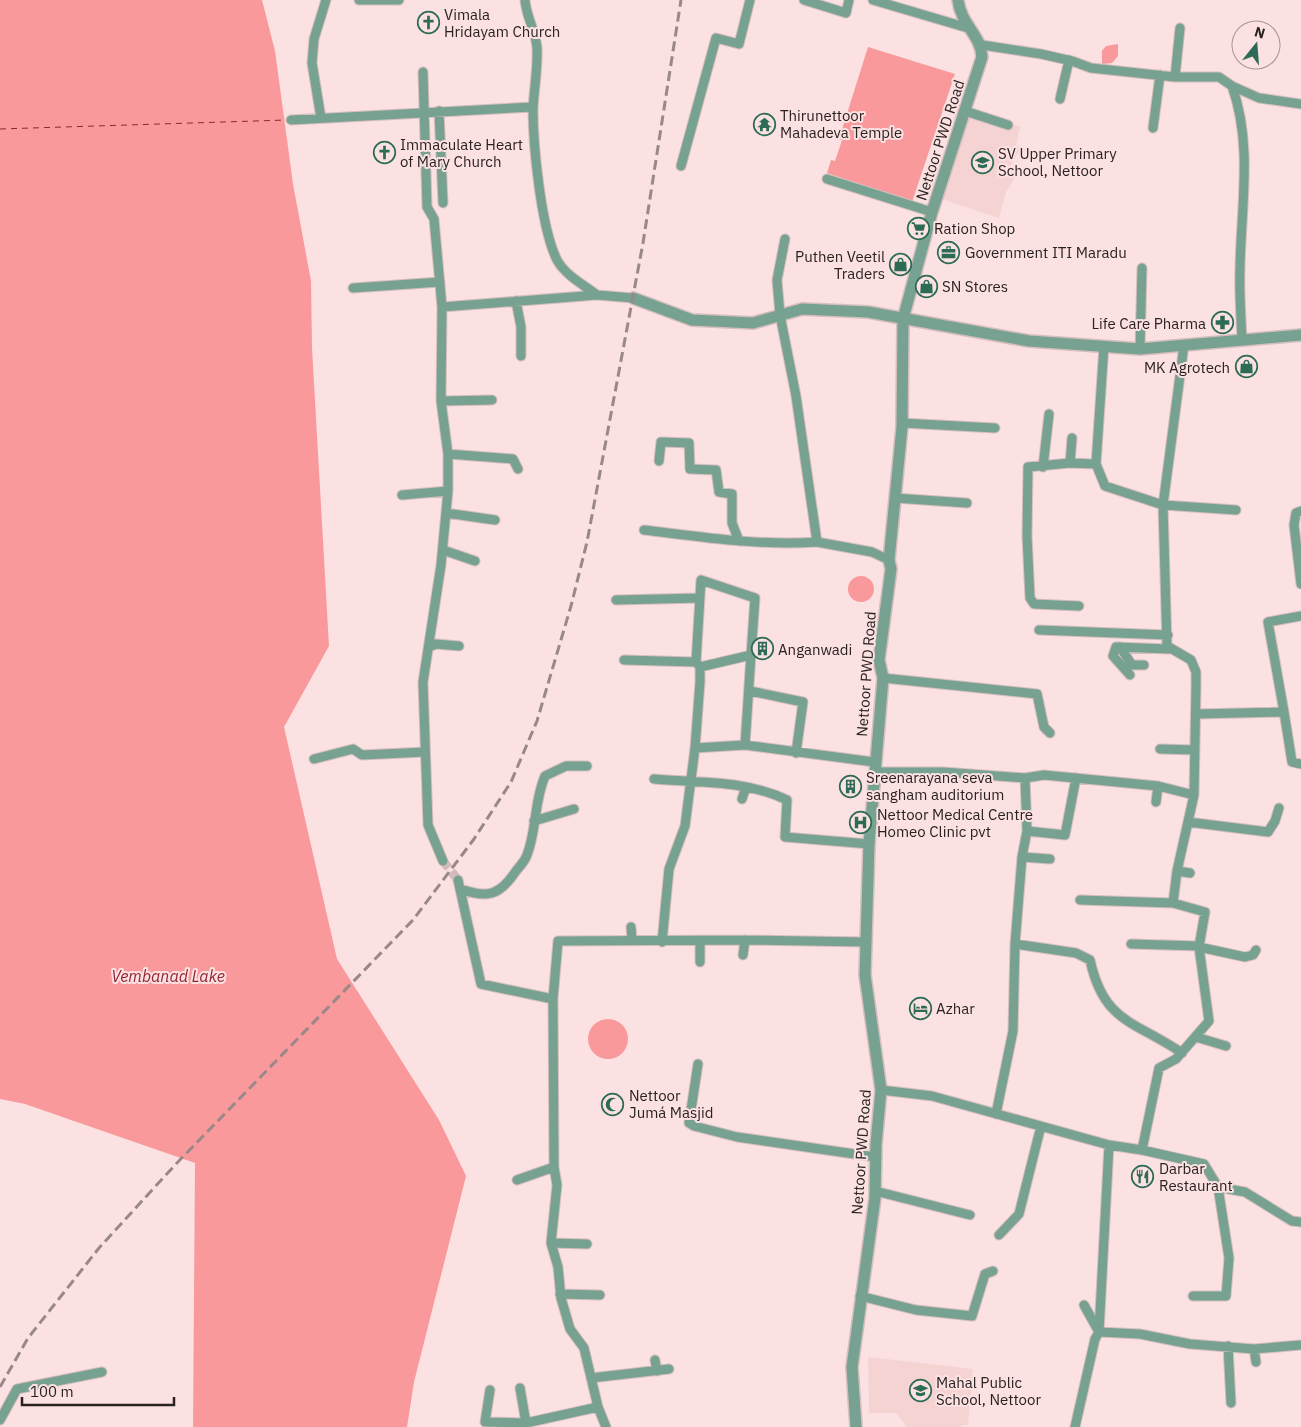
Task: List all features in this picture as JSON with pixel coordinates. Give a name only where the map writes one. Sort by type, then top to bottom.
[{"type":"street","points":[[321,118],[312,63],[314,39],[326,0]]},
{"type":"street","points":[[359,0],[399,0]]},
{"type":"street","points":[[524,0],[535,31],[537,50],[533,107],[537,162],[549,237],[558,261],[566,271],[597,295]]},
{"type":"street","points":[[681,166],[716,38],[738,44],[750,0]]},
{"type":"street","points":[[804,0],[846,13],[849,0]]},
{"type":"street","points":[[873,0],[968,28]]},
{"type":"street","points":[[958,0],[959,9],[968,28],[982,45],[1069,60],[1091,68],[1175,77],[1219,77],[1232,86],[1259,98],[1301,104]]},
{"type":"street","points":[[1175,77],[1180,28]]},
{"type":"street","name":"Nettoor PWD Road","points":[[856,1427],[852,1367],[875,1191],[875,1157],[881,1090],[865,975],[869,844],[883,678],[879,660],[891,569],[889,560],[902,423],[903,319],[932,212],[982,57],[982,45]]},
{"type":"street","points":[[1060,99],[1069,60]]},
{"type":"street","points":[[423,72],[427,207],[434,219],[440,282],[442,307],[442,401],[448,454],[448,491],[443,550],[423,682],[428,825],[443,861]]},
{"type":"street","points":[[1153,128],[1160,75]]},
{"type":"street","points":[[1232,86],[1238,103],[1246,165],[1240,269],[1242,340]]},
{"type":"street","points":[[291,120],[533,107]]},
{"type":"street","points":[[439,111],[443,202]]},
{"type":"street","points":[[965,111],[1008,125]]},
{"type":"street","points":[[827,179],[932,212]]},
{"type":"street","points":[[785,239],[777,280],[780,315],[796,396],[817,542]]},
{"type":"street","points":[[1140,349],[1142,268]]},
{"type":"street","points":[[353,288],[440,282]]},
{"type":"street","points":[[442,307],[597,295],[633,298],[692,320],[754,323],[802,309],[868,312],[1029,341],[1140,349],[1301,335]]},
{"type":"street","points":[[516,301],[521,327],[522,356]]},
{"type":"street","points":[[1169,649],[1163,505],[1184,345]]},
{"type":"street","points":[[1104,346],[1096,464],[1105,486],[1163,505],[1236,510]]},
{"type":"street","points":[[442,401],[492,400]]},
{"type":"street","points":[[1043,467],[1049,414]]},
{"type":"street","points":[[902,423],[995,428]]},
{"type":"street","points":[[1070,463],[1072,438]]},
{"type":"street","points":[[659,461],[661,442],[689,443],[690,469],[716,470],[719,492],[732,494],[732,523],[739,541]]},
{"type":"street","points":[[448,454],[513,459],[518,469]]},
{"type":"street","points":[[1079,606],[1034,604],[1030,598],[1028,467],[1070,463],[1096,464]]},
{"type":"street","points":[[402,495],[448,491]]},
{"type":"street","points":[[895,498],[967,503]]},
{"type":"street","points":[[1301,511],[1296,514],[1294,525],[1301,584]]},
{"type":"street","points":[[446,513],[495,520]]},
{"type":"street","points":[[644,530],[739,541],[790,544],[817,542],[872,552],[889,560]]},
{"type":"street","points":[[443,550],[475,561]]},
{"type":"street","points":[[662,942],[669,869],[685,826],[695,748],[702,580],[755,598],[745,745]]},
{"type":"street","points":[[616,600],[700,598]]},
{"type":"street","points":[[1301,616],[1268,622],[1292,762],[1301,764]]},
{"type":"street","points":[[1039,630],[1168,635]]},
{"type":"street","points":[[428,647],[436,644],[459,646]]},
{"type":"street","points":[[1130,675],[1113,656],[1116,647],[1169,649],[1188,657],[1194,665],[1196,714],[1194,795],[1177,871],[1173,903]]},
{"type":"street","points":[[1120,647],[1132,665],[1144,665]]},
{"type":"street","points":[[624,660],[698,664],[751,655]]},
{"type":"street","points":[[883,678],[1037,694],[1044,727],[1050,733]]},
{"type":"street","points":[[750,691],[803,702],[796,753]]},
{"type":"street","points":[[1196,714],[1284,712]]},
{"type":"street","points":[[695,748],[745,745],[874,767],[1025,778],[1044,774],[1158,786],[1194,795]]},
{"type":"street","points":[[314,759],[353,749],[362,755],[426,752]]},
{"type":"street","points":[[1160,749],[1194,750]]},
{"type":"street","points":[[554,999],[481,984],[460,885],[478,896],[496,893],[508,883],[527,856],[536,800],[545,776],[566,766],[586,766]]},
{"type":"street","points":[[996,1114],[1013,1031],[1015,944],[1022,857],[1027,831],[1025,778]]},
{"type":"street","points":[[1027,831],[1065,835],[1076,778]]},
{"type":"street","points":[[654,779],[746,787],[775,794],[787,800],[785,838],[869,844]]},
{"type":"street","points":[[1156,802],[1158,786]]},
{"type":"street","points":[[742,799],[746,787]]},
{"type":"street","points":[[1188,822],[1268,832],[1275,822],[1279,808]]},
{"type":"street","points":[[534,821],[574,809]]},
{"type":"street","points":[[1022,857],[1050,859]]},
{"type":"street","points":[[1177,871],[1190,873]]},
{"type":"street","points":[[1080,900],[1173,903],[1205,912],[1199,946],[1209,1021],[1176,1059],[1159,1068],[1142,1150]]},
{"type":"street","points":[[631,927],[632,940]]},
{"type":"street","points":[[606,1427],[598,1407],[584,1348],[570,1329],[560,1294],[558,1267],[551,1243],[557,1185],[554,1167],[554,999],[558,941],[632,940],[700,942],[745,940],[866,942]]},
{"type":"street","points":[[743,955],[745,940]]},
{"type":"street","points":[[700,942],[700,962]]},
{"type":"street","points":[[1015,944],[1076,953],[1090,960],[1093,974],[1105,1001],[1114,1012],[1182,1053]]},
{"type":"street","points":[[1132,944],[1199,946],[1245,957],[1253,956],[1256,950]]},
{"type":"street","points":[[1196,1037],[1226,1046]]},
{"type":"street","points":[[698,1064],[689,1123],[694,1126],[737,1137],[875,1157]]},
{"type":"street","points":[[881,1090],[932,1096],[1109,1145],[1142,1150],[1204,1164],[1218,1187],[1229,1258],[1226,1296],[1193,1296]]},
{"type":"street","points":[[999,1235],[1019,1214],[1041,1126]]},
{"type":"street","points":[[1075,1427],[1095,1339],[1099,1332],[1109,1145]]},
{"type":"street","points":[[517,1180],[554,1167]]},
{"type":"street","points":[[1218,1187],[1245,1192],[1292,1221],[1301,1222]]},
{"type":"street","points":[[875,1191],[970,1215]]},
{"type":"street","points":[[551,1243],[587,1244]]},
{"type":"street","points":[[860,1296],[916,1310],[972,1316],[985,1274],[993,1271]]},
{"type":"street","points":[[560,1294],[600,1295]]},
{"type":"street","points":[[1084,1305],[1099,1332]]},
{"type":"street","points":[[1099,1332],[1140,1334],[1190,1344],[1254,1349],[1301,1345]]},
{"type":"street","points":[[1228,1346],[1231,1403]]},
{"type":"street","points":[[1254,1349],[1256,1362]]},
{"type":"street","points":[[655,1360],[657,1371]]},
{"type":"street","points":[[591,1378],[669,1369]]},
{"type":"street","points":[[0,1420],[17,1389],[102,1372]]},
{"type":"street","points":[[520,1388],[526,1423]]},
{"type":"street","points":[[490,1390],[485,1422],[526,1423],[598,1407]]},
{"type":"shaded area","name":"SV Upper Primary School, Nettoor","points":[[963,107],[1020,127],[1016,146],[1027,150],[1023,154],[1017,154],[1009,170],[1017,174],[1006,192],[999,218],[942,199]]},
{"type":"shaded area","name":"Mahal Public School, Nettoor","points":[[868,1357],[973,1369],[968,1425],[961,1425],[961,1427],[907,1427],[896,1413],[869,1413]]},
{"type":"water","name":"Vembanad Lake","points":[[0,0],[262,0],[275,51],[293,184],[311,281],[312,348],[329,646],[284,727],[337,959],[439,1120],[466,1176],[414,1382],[407,1427],[193,1427],[195,1163],[25,1104],[0,1099]]},
{"type":"water","points":[[1118,44],[1118,56],[1112,63],[1102,64],[1102,51],[1106,46]]},
{"type":"water","points":[[868,47],[955,74],[912,202],[827,173],[831,160],[835,161],[842,140],[839,139]]},
{"type":"water","points":[[861,576],[870,580],[874,589],[870,598],[861,602],[852,598],[848,589],[852,580]]},
{"type":"water","points":[[608,1019],[622,1025],[628,1039],[622,1053],[608,1059],[594,1053],[588,1039],[594,1025]]},
{"type":"ferry route","points":[[0,129],[287,120]]},
{"type":"tunnel","points":[[443,861],[458,880]]},
{"type":"railway","points":[[0,1387],[28,1338],[99,1248],[175,1165],[413,920],[474,839],[511,782],[537,721],[571,606],[587,542],[643,243],[681,0]]},
{"type":"place","name":"Vimala Hridayam Church","points":[[428,23]]},
{"type":"place","name":"Thirunettoor Mahadeva Temple","points":[[764,124]]},
{"type":"place","name":"Immaculate Heart of Mary Church","points":[[384,153]]},
{"type":"place","name":"SV Upper Primary School, Nettoor","points":[[982,162]]},
{"type":"place","name":"Ration Shop","points":[[918,228]]},
{"type":"place","name":"Government ITI Maradu","points":[[949,252]]},
{"type":"place","name":"Puthen Veetil Traders","points":[[901,265]]},
{"type":"place","name":"SN Stores","points":[[926,286]]},
{"type":"place","name":"Life Care Pharma","points":[[1222,323]]},
{"type":"place","name":"MK Agrotech","points":[[1246,367]]},
{"type":"place","name":"Anganwadi","points":[[762,649]]},
{"type":"place","name":"Sreenarayana seva sangham auditorium","points":[[850,786]]},
{"type":"place","name":"Nettoor Medical Centre Homeo Clinic pvt","points":[[861,823]]},
{"type":"place","name":"Azhar","points":[[920,1008]]},
{"type":"place","name":"Nettoor Jumá Masjid","points":[[613,1104]]},
{"type":"place","name":"Darbar Restaurant","points":[[1143,1177]]},
{"type":"place","name":"Mahal Public School, Nettoor","points":[[920,1391]]}]
